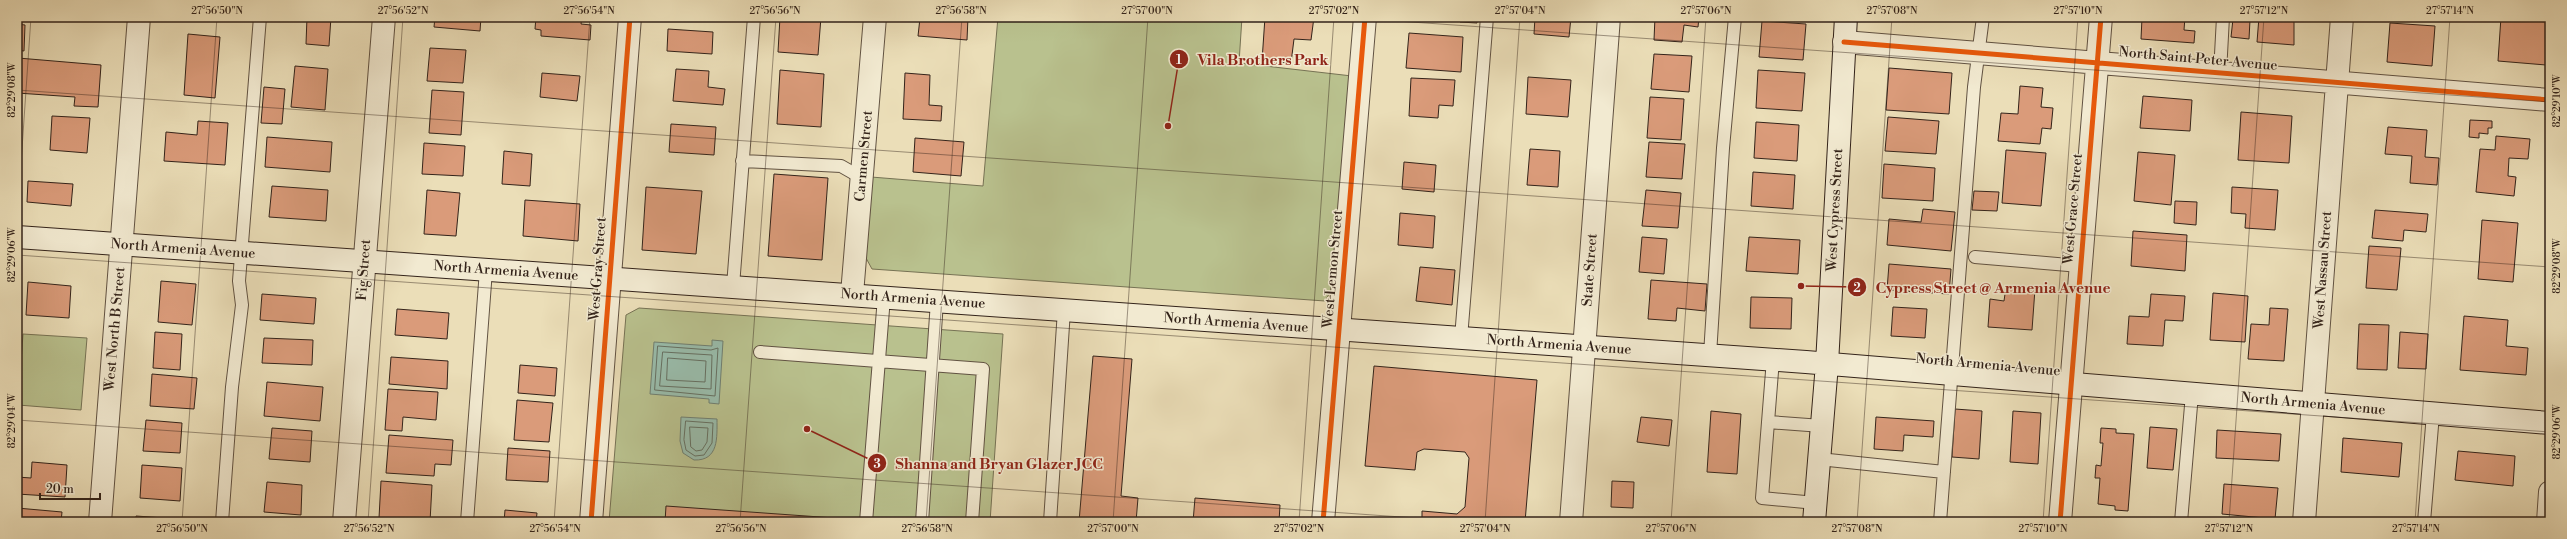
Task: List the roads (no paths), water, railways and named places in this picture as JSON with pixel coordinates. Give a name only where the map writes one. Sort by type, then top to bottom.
[{"type":"street","name":"West North B Street","points":[[100,522],[139,17]]},
{"type":"street","name":"Fig Street","points":[[344,522],[384,17]]},
{"type":"street","name":"West Gray Street","points":[[591,522],[630,17]]},
{"type":"street","name":"Carmen Street","points":[[852,294],[875,17]]},
{"type":"street","name":"West Lemon Street","points":[[1323,522],[1365,17]]},
{"type":"street","name":"State Street","points":[[1571,522],[1609,17]]},
{"type":"street","name":"West Cypress Street","points":[[1815,512],[1827,364],[1846,17]]},
{"type":"street","name":"West Grace Street","points":[[2060,522],[2101,17]]},
{"type":"street","name":"West Nassau Street","points":[[2304,522],[2342,17]]},
{"type":"street","name":"North Saint Peter Avenue","points":[[1844,42],[2550,100]]},
{"type":"street","name":"North Armenia Avenue","points":[[17,237],[365,262],[884,296],[1340,330],[1773,359],[2314,405],[2550,423]]},
{"type":"street","points":[[2548,522],[2550,492]]},
{"type":"lane","points":[[222,522],[232,387],[242,305],[239,281],[260,17]]},
{"type":"lane","points":[[733,286],[754,17]]},
{"type":"lane","points":[[1461,338],[1487,17]]},
{"type":"lane","points":[[1710,355],[1723,148],[1735,17]]},
{"type":"lane","points":[[1940,522],[1953,374],[1974,87],[1983,17]]},
{"type":"lane","points":[[2220,73],[2223,17]]},
{"type":"lane","points":[[742,161],[841,166],[862,178]]},
{"type":"lane","points":[[1975,256],[2080,266]]},
{"type":"lane","points":[[467,522],[486,270]]},
{"type":"lane","points":[[866,522],[884,296]]},
{"type":"lane","points":[[922,522],[934,366],[937,301]]},
{"type":"lane","points":[[1050,522],[1064,310]]},
{"type":"lane","points":[[760,352],[983,369],[972,522]]},
{"type":"lane","points":[[1773,359],[1762,498],[1815,512]]},
{"type":"lane","points":[[2181,522],[2192,394]]},
{"type":"lane","points":[[2424,522],[2433,414]]},
{"type":"lane","points":[[1768,422],[1822,426]]},
{"type":"lane","points":[[1819,459],[1944,472]]},
{"type":"water","points":[[712,340],[723,341],[719,404],[709,403],[709,399],[650,394],[654,342],[712,346]]},
{"type":"water","points":[[681,417],[717,419],[715,447],[708,457],[694,460],[683,453],[680,441]]},
{"type":"place","name":"Vila Brothers Park","points":[[1168,126]]},
{"type":"place","name":"Cypress Street @ Armenia Avenue","points":[[1801,286]]},
{"type":"place","name":"Shanna and Bryan Glazer JCC","points":[[807,429]]}]
